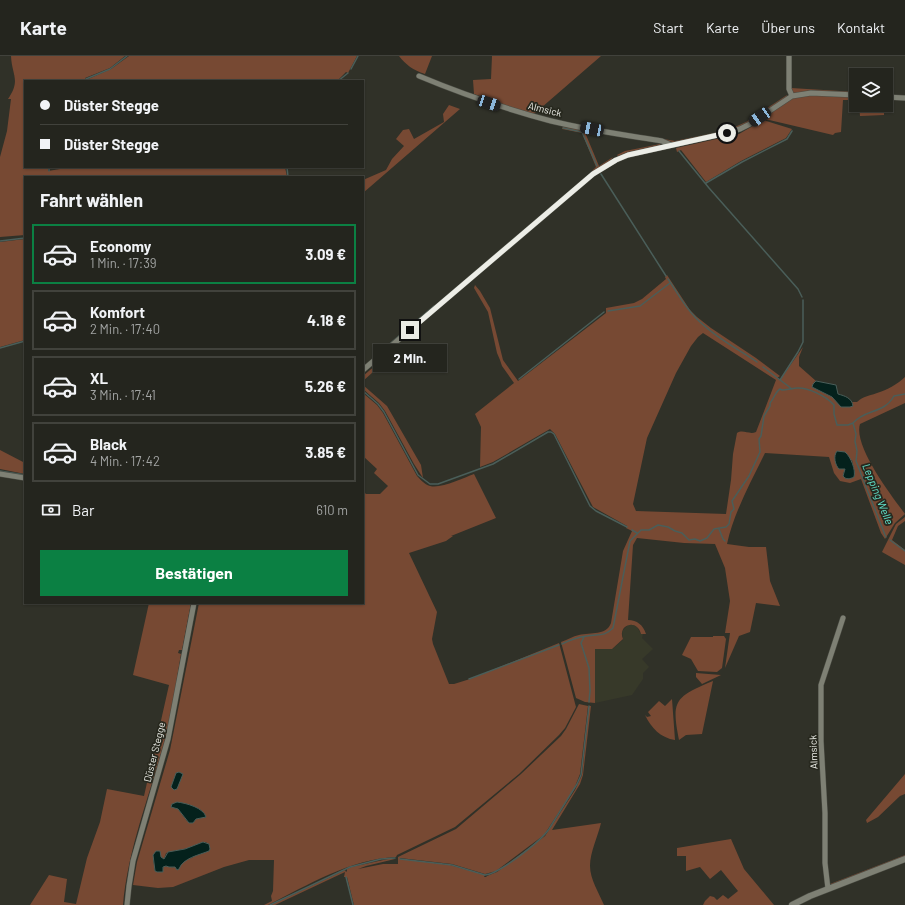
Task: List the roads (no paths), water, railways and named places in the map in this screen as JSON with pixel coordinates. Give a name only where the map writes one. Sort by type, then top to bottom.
[{"type":"street","points":[[789,56],[789,89],[792,96]]},
{"type":"street","name":"Almsick","points":[[419,76],[462,94],[553,122],[662,141],[671,145]]},
{"type":"street","points":[[364,369],[593,174],[607,165],[628,155],[740,129],[792,96],[811,93],[849,95]]},
{"type":"street","points":[[893,97],[905,98]]},
{"type":"street","points":[[0,474],[24,478]]},
{"type":"street","name":"Düster Stegge","points":[[127,905],[133,861],[168,739],[194,604]]},
{"type":"street","name":"Almsick","points":[[828,889],[825,863],[825,813],[821,741],[822,685],[843,618]]},
{"type":"street","points":[[792,905],[828,889],[905,859]]},
{"type":"water","points":[[816,381],[836,385],[838,394],[850,399],[853,406],[841,407],[832,397],[812,387]]},
{"type":"water","points":[[837,451],[845,452],[849,457],[854,467],[854,477],[848,479],[843,476],[845,469],[839,469],[836,463],[835,455]]},
{"type":"water","points":[[179,772],[183,774],[177,789],[174,790],[171,787],[176,773]]},
{"type":"water","points":[[177,802],[190,805],[202,811],[206,817],[196,819],[193,823],[189,823],[178,809],[171,807],[172,804]]},
{"type":"water","points":[[203,842],[209,844],[209,851],[184,862],[177,870],[175,867],[166,866],[163,867],[163,872],[155,871],[153,855],[156,851],[160,851],[161,857],[164,859],[168,852],[185,849]]},
{"type":"waterway","points":[[86,79],[110,69],[127,56]]},
{"type":"waterway","points":[[351,69],[358,56]]},
{"type":"waterway","points":[[339,80],[348,73]]},
{"type":"waterway","points":[[563,128],[582,132],[597,166]]},
{"type":"waterway","points":[[706,183],[742,162],[787,139],[792,131]]},
{"type":"waterway","points":[[679,151],[709,188],[798,289],[802,297]]},
{"type":"waterway","points":[[287,168],[288,176]]},
{"type":"waterway","points":[[601,174],[666,276]]},
{"type":"waterway","points":[[0,241],[24,238]]},
{"type":"waterway","points":[[668,279],[687,308],[702,324],[724,341],[757,362]]},
{"type":"waterway","points":[[608,311],[640,306],[670,283]]},
{"type":"waterway","points":[[780,380],[803,342],[803,300]]},
{"type":"waterway","points":[[379,353],[434,306]]},
{"type":"waterway","points":[[519,379],[604,312]]},
{"type":"waterway","points":[[0,348],[24,341]]},
{"type":"waterway","points":[[763,367],[792,389]]},
{"type":"waterway","points":[[562,644],[581,637],[604,634],[613,628],[630,541],[641,530],[649,530],[658,525],[668,527],[682,533],[689,540],[695,539],[700,541],[707,538],[714,529],[726,527],[729,524],[731,512],[734,509],[732,501],[749,476],[760,452],[759,439],[761,436],[764,416],[770,406],[770,403],[780,389],[802,388],[817,393],[834,405],[834,414],[837,425],[848,425],[853,423]]},
{"type":"waterway","points":[[364,392],[378,404],[384,412],[418,475],[430,484],[438,484],[493,464],[548,432],[551,432],[554,434],[590,506],[596,511],[627,527]]},
{"type":"waterway","name":"Lepping Welle","points":[[886,537],[856,461],[856,434],[853,423],[863,415],[885,406],[894,396],[905,394]]},
{"type":"waterway","points":[[0,471],[24,475]]},
{"type":"waterway","points":[[719,529],[725,541]]},
{"type":"waterway","points":[[632,530],[637,533]]},
{"type":"waterway","name":"Lepping Welle","points":[[890,540],[905,551]]},
{"type":"waterway","points":[[584,637],[581,643],[589,668],[589,702]]},
{"type":"waterway","points":[[469,679],[559,645]]},
{"type":"waterway","points":[[400,859],[452,865],[485,875],[500,869],[529,849],[549,829],[581,775],[589,706]]},
{"type":"waterway","points":[[270,905],[350,867],[381,859],[395,858]]},
{"type":"waterway","points":[[346,877],[353,905]]}]
